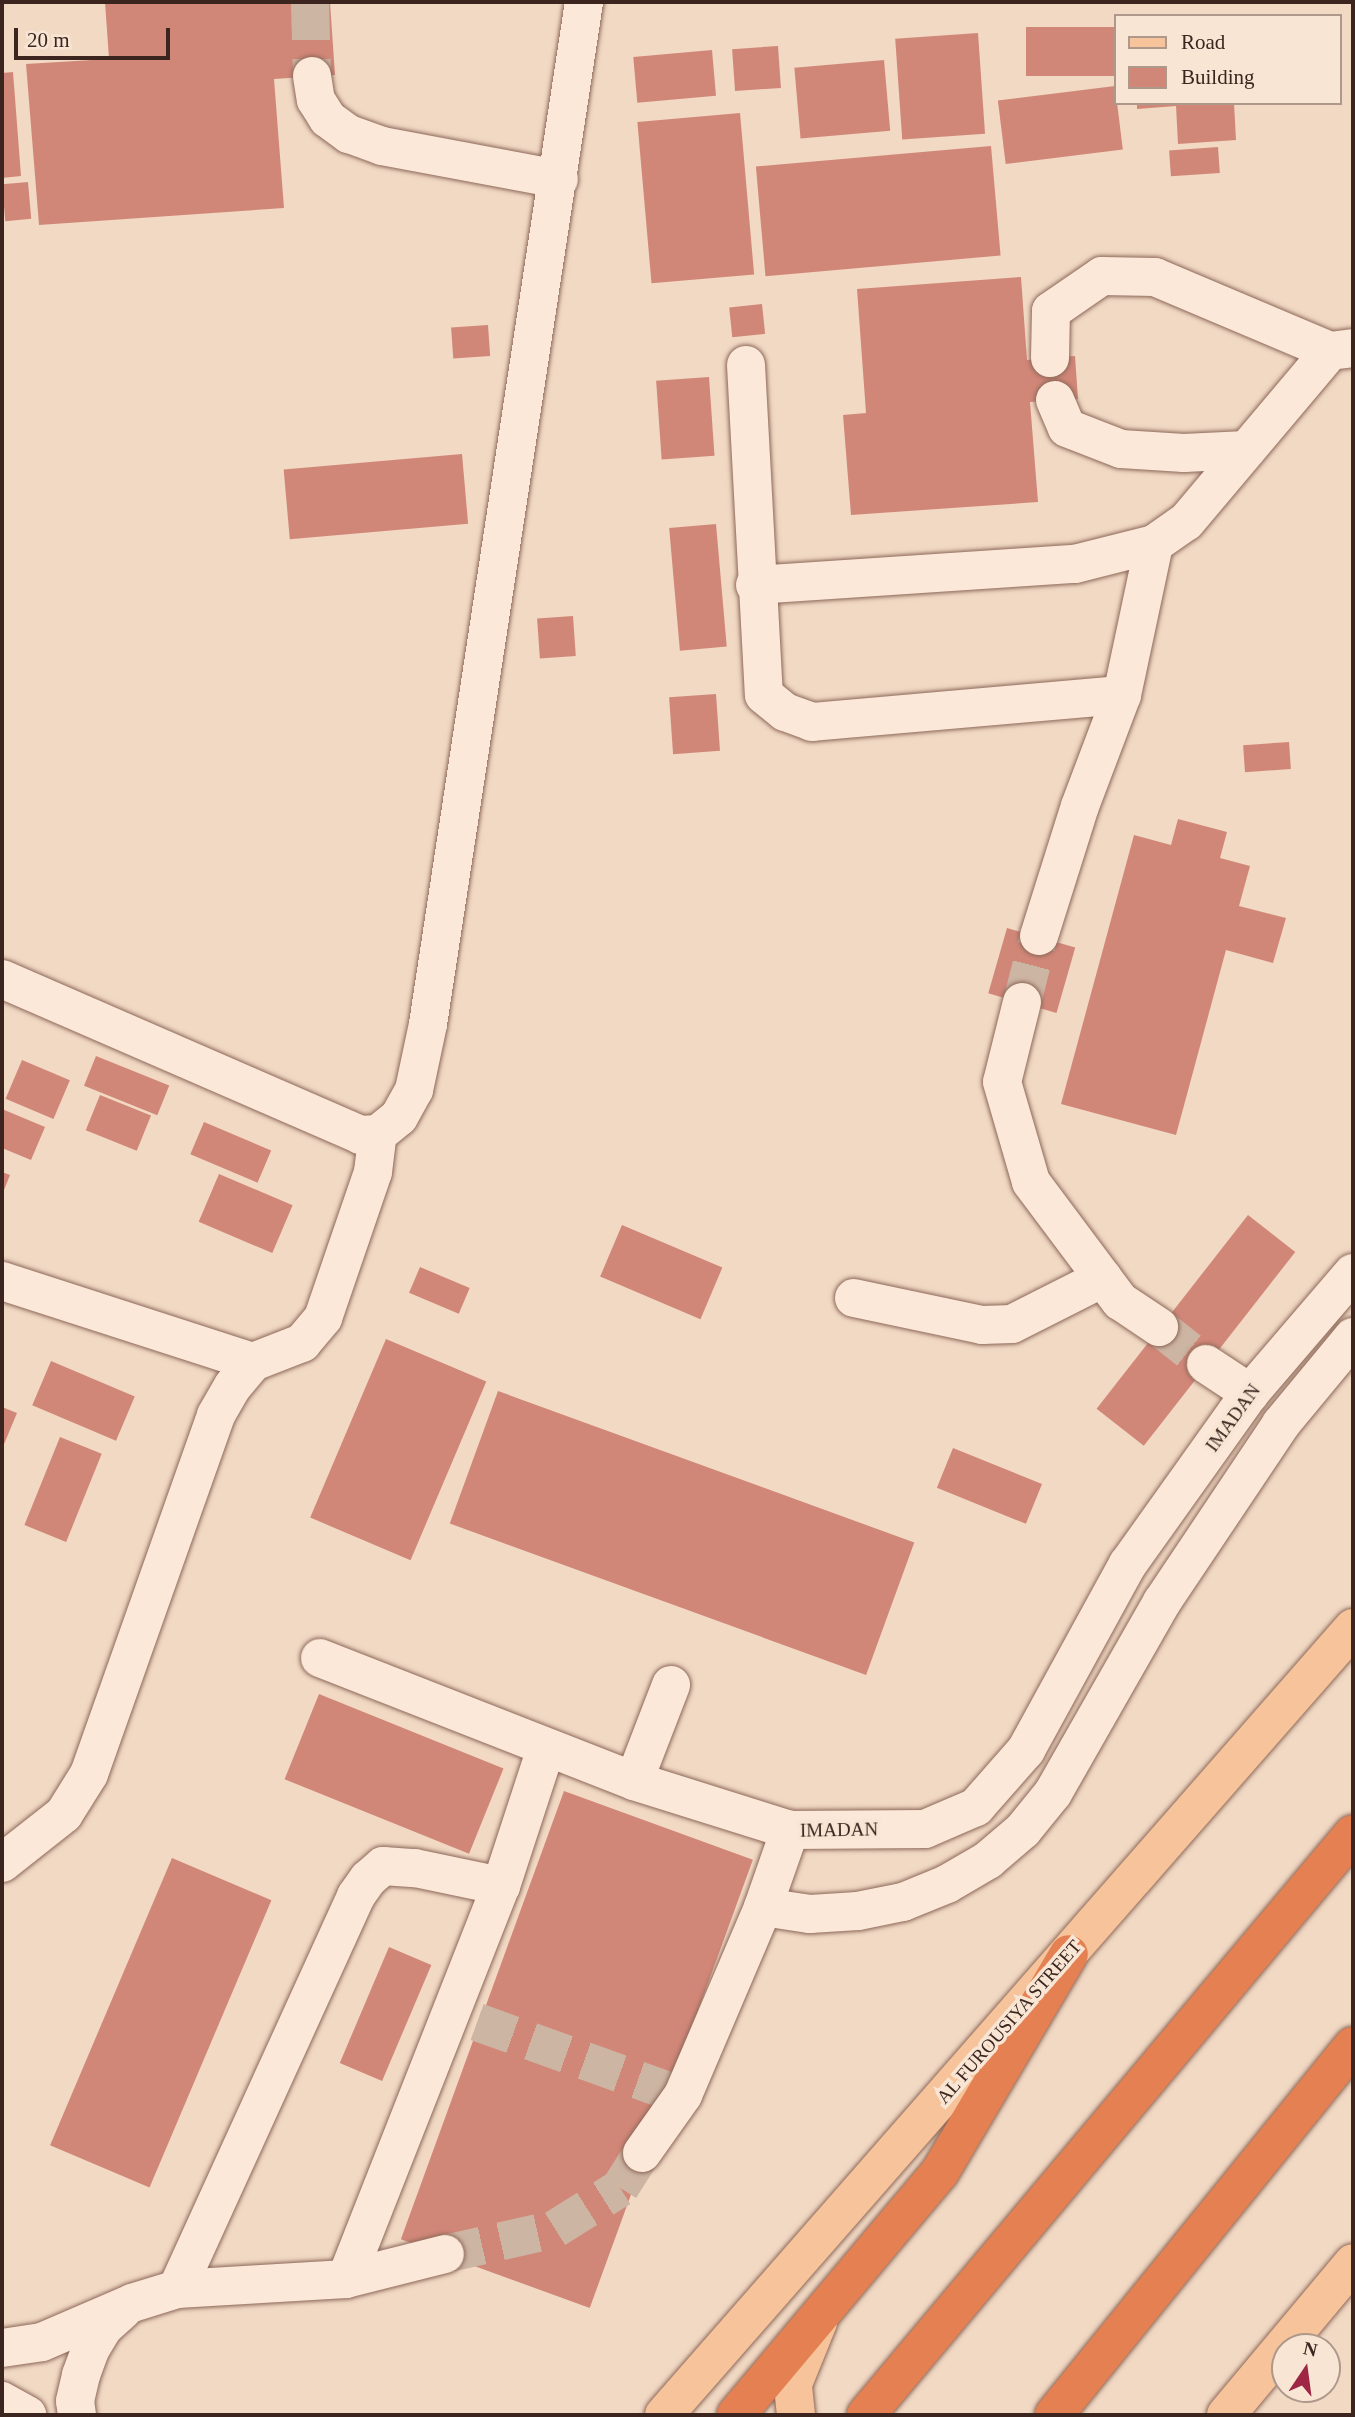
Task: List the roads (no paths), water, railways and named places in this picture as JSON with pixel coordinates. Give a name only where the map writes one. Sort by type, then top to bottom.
[{"type":"highway","points":[[866,2415],[1353,1834]]},
{"type":"highway","points":[[736,2415],[940,2172],[1069,1954]]},
{"type":"highway","points":[[1054,2415],[1353,2046]]},
{"type":"main road","name":"AL FUROUSIYA STREET","points":[[664,2415],[1353,1628]]},
{"type":"main road","points":[[1226,2415],[1353,2263]]},
{"type":"main road","points":[[796,2415],[793,2384],[822,2310]]},
{"type":"street","points":[[2,979],[360,1135],[378,1134],[399,1117],[414,1090],[428,1024],[584,2]]},
{"type":"street","points":[[312,76],[316,100],[328,119],[349,134],[383,146],[559,179]]},
{"type":"street","points":[[755,585],[1075,564],[1154,544],[1186,522],[1246,450],[1342,350],[1155,277],[1102,276],[1051,311],[1050,358]]},
{"type":"street","points":[[746,365],[755,585],[764,695],[785,712],[812,722],[1122,695]]},
{"type":"street","points":[[1055,400],[1067,428],[1121,449],[1184,453],[1246,450]]},
{"type":"street","points":[[1040,936],[1080,806],[1122,695],[1154,544]]},
{"type":"street","points":[[1023,1002],[1002,1082],[1031,1182],[1120,1301],[1159,1327]]},
{"type":"street","points":[[2,1863],[64,1814],[89,1774],[216,1415],[233,1386],[253,1362],[302,1343],[323,1318],[373,1172],[378,1134]]},
{"type":"street","name":"IMADAN","points":[[642,2153],[675,2093],[763,1907],[790,1830],[926,1829],[975,1807],[1026,1750],[1128,1564],[1250,1393],[1353,1273]]},
{"type":"street","points":[[854,1298],[982,1325],[1012,1324],[1102,1278]]},
{"type":"street","points":[[2,1281],[253,1362]]},
{"type":"street","points":[[763,1907],[810,1914],[858,1911],[903,1902],[947,1884],[978,1866],[1023,1830],[1053,1793],[1162,1602],[1281,1424],[1353,1337]]},
{"type":"street","points":[[1206,1364],[1250,1393]]},
{"type":"street","points":[[320,1657],[634,1781],[790,1830]]},
{"type":"street","points":[[634,1781],[671,1685]]},
{"type":"street","points":[[346,2279],[464,2017],[501,1886],[546,1748]]},
{"type":"street","points":[[177,2289],[356,1896],[368,1879],[383,1866],[501,1886]]},
{"type":"street","points":[[2,2348],[42,2342],[132,2303],[177,2289],[346,2279],[445,2254]]},
{"type":"street","points":[[77,2415],[75,2401],[80,2375],[90,2350],[103,2328],[132,2303]]},
{"type":"street","points":[[2,2401],[27,2415]]},
{"type":"tunnel","points":[[310,2],[312,76]]},
{"type":"tunnel","points":[[1022,1002],[1039,936]]},
{"type":"tunnel","points":[[1159,1327],[1206,1364]]},
{"type":"tunnel","points":[[477,2022],[666,2090]]},
{"type":"tunnel","points":[[445,2254],[555,2229],[620,2188],[642,2153]]}]
